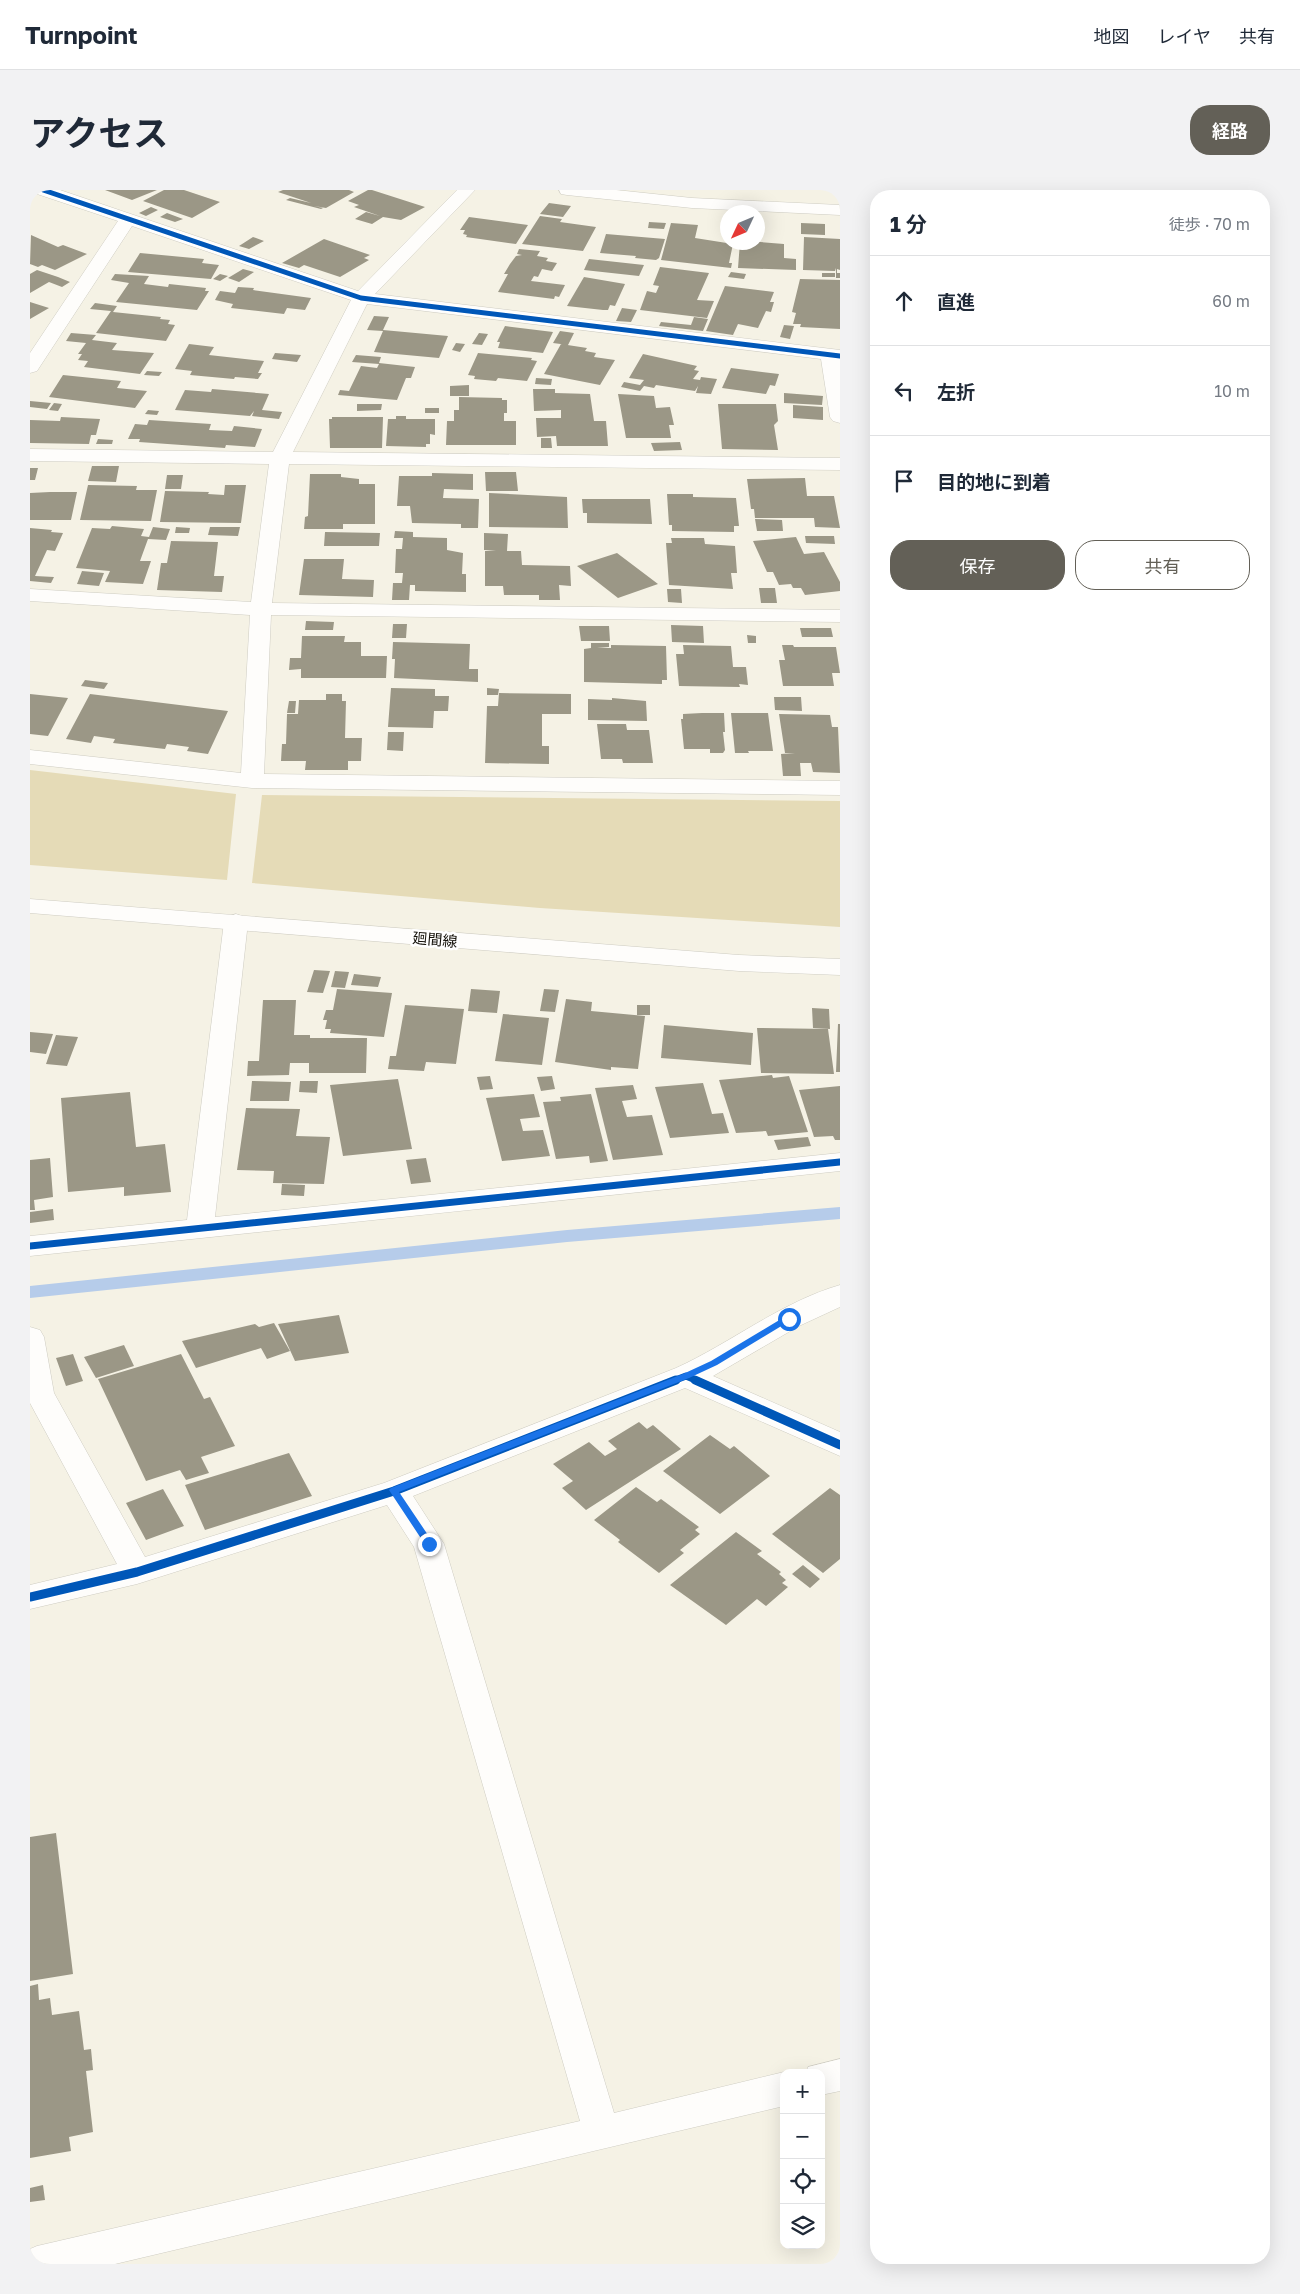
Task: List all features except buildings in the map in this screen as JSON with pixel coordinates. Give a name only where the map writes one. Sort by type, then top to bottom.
[{"type":"street","points":[[42,190],[361,298],[835,356],[840,417]]},
{"type":"street","points":[[252,781],[261,610],[280,458],[361,298],[467,190]]},
{"type":"street","points":[[567,190],[692,203],[840,210]]},
{"type":"street","points":[[30,367],[36,348],[128,219]]},
{"type":"street","points":[[30,455],[840,464]]},
{"type":"street","points":[[30,595],[261,610],[840,616]]},
{"type":"street","points":[[30,758],[252,781],[840,788]]},
{"type":"street","name":"廻間線","points":[[30,906],[739,963],[840,967]]},
{"type":"street","points":[[200,1227],[236,922]]},
{"type":"street","points":[[30,1246],[840,1162]]},
{"type":"street","points":[[30,1596],[137,1572],[394,1490],[686,1376],[714,1363],[789,1319],[840,1295]]},
{"type":"street","points":[[30,1337],[34,1393],[137,1572]]},
{"type":"street","points":[[686,1376],[840,1444]]},
{"type":"street","points":[[394,1490],[429,1544],[602,2133]]},
{"type":"street","points":[[825,2078],[840,2075]]},
{"type":"street","points":[[37,2264],[780,2090]]},
{"type":"shaded area","points":[[30,770],[236,794],[227,880],[30,865]]},
{"type":"shaded area","points":[[262,795],[840,801],[840,927],[540,908],[252,883]]},
{"type":"waterway","points":[[30,1292],[567,1236],[840,1213]]},
{"type":"cycle path","points":[[43,190],[361,298],[840,356]]},
{"type":"cycle path","points":[[30,1246],[840,1162]]},
{"type":"cycle path","points":[[30,1597],[137,1572],[394,1491],[686,1376],[840,1445]]},
{"type":"route","points":[[429,1544],[394,1490],[686,1376],[714,1363],[789,1319]]}]
